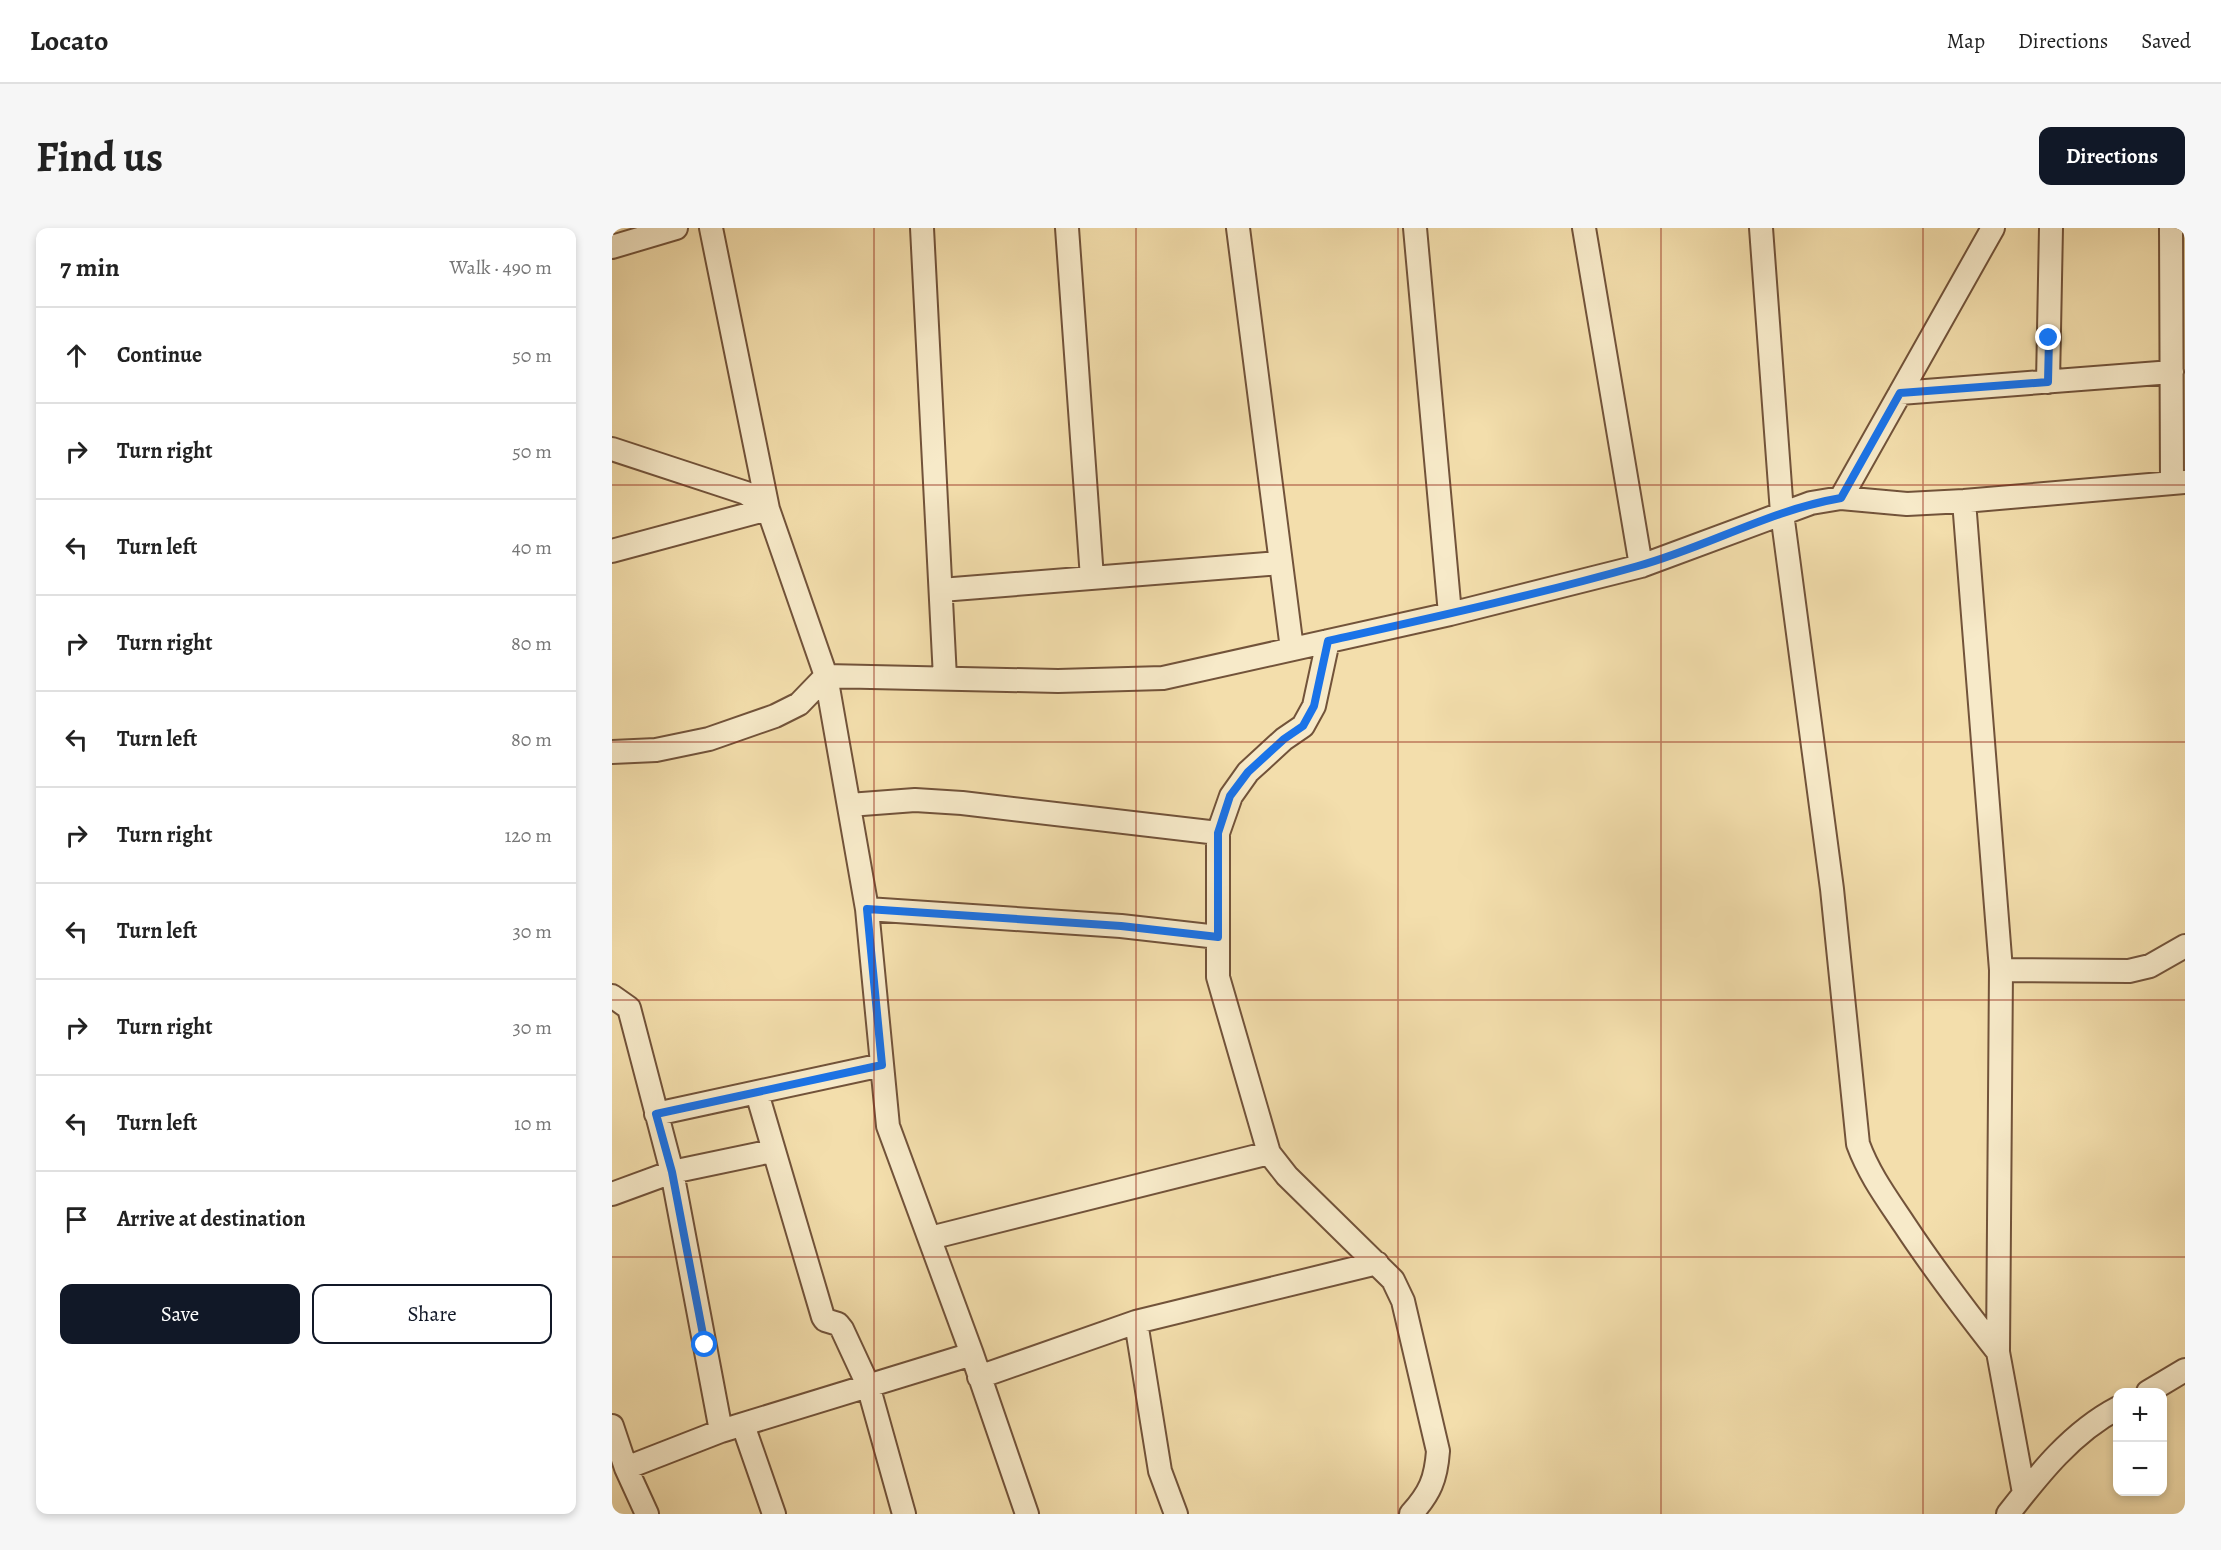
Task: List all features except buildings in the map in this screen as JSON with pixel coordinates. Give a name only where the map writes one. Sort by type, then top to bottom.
[{"type":"street","points":[[612,247],[676,228]]},
{"type":"street","points":[[711,228],[768,509],[826,676],[867,909],[888,1126],[972,1354],[1027,1514]]},
{"type":"street","points":[[922,228],[945,678]]},
{"type":"street","points":[[1067,228],[1092,578]]},
{"type":"street","points":[[1238,228],[1292,649]]},
{"type":"street","points":[[1415,228],[1450,614]]},
{"type":"street","points":[[1584,228],[1641,566]]},
{"type":"street","points":[[1761,228],[1782,513],[1832,889],[1858,1144],[1867,1168],[1899,1218],[1935,1271],[1998,1352]]},
{"type":"street","points":[[1841,498],[1993,228]]},
{"type":"street","points":[[2048,382],[2051,228]]},
{"type":"street","points":[[612,752],[656,750],[709,739],[775,716],[799,704],[826,676],[1058,681],[1163,678],[1450,614],[1641,566],[1811,503],[1841,498],[1907,504],[1964,501],[2179,483],[2172,372],[2171,228]]},
{"type":"street","points":[[1900,393],[2172,372]]},
{"type":"street","points":[[612,449],[746,494],[768,509]]},
{"type":"street","points":[[1964,501],[2001,970],[1998,1352],[2024,1493]]},
{"type":"street","points":[[612,551],[768,509]]},
{"type":"street","points":[[941,590],[1280,563]]},
{"type":"street","points":[[1328,641],[1314,706],[1303,726],[1284,739],[1248,772],[1230,796],[1218,833],[1218,977],[1269,1153],[1287,1176],[1393,1280],[1403,1300],[1438,1450],[1436,1471],[1427,1496],[1411,1514]]},
{"type":"street","points":[[849,805],[915,800],[962,803],[1218,833]]},
{"type":"street","points":[[867,909],[1121,926],[1218,937]]},
{"type":"street","points":[[2001,970],[2129,971],[2150,966],[2185,946]]},
{"type":"street","points":[[612,996],[629,1008],[672,1172],[721,1431]]},
{"type":"street","points":[[656,1114],[882,1065]]},
{"type":"street","points":[[757,1093],[772,1151],[824,1319],[838,1324],[868,1385],[904,1514]]},
{"type":"street","points":[[612,1194],[672,1172],[772,1151]]},
{"type":"street","points":[[930,1238],[1269,1153]]},
{"type":"street","points":[[980,1377],[1136,1322],[1377,1263]]},
{"type":"street","points":[[1136,1322],[1160,1471],[1176,1514]]},
{"type":"street","points":[[626,1467],[721,1431],[972,1354]]},
{"type":"street","points":[[2155,1388],[2185,1371]]},
{"type":"street","points":[[2008,1514],[2063,1448],[2099,1418],[2113,1411]]},
{"type":"street","points":[[743,1425],[774,1514]]},
{"type":"street","points":[[612,1426],[646,1514]]},
{"type":"route","points":[[705,1345],[672,1172],[656,1114],[882,1065],[867,909],[1121,926],[1218,937],[1218,833],[1230,796],[1248,772],[1284,739],[1303,726],[1314,706],[1328,641],[1450,614],[1641,566],[1811,503],[1841,498],[1900,393],[2048,382],[2049,338]]}]
